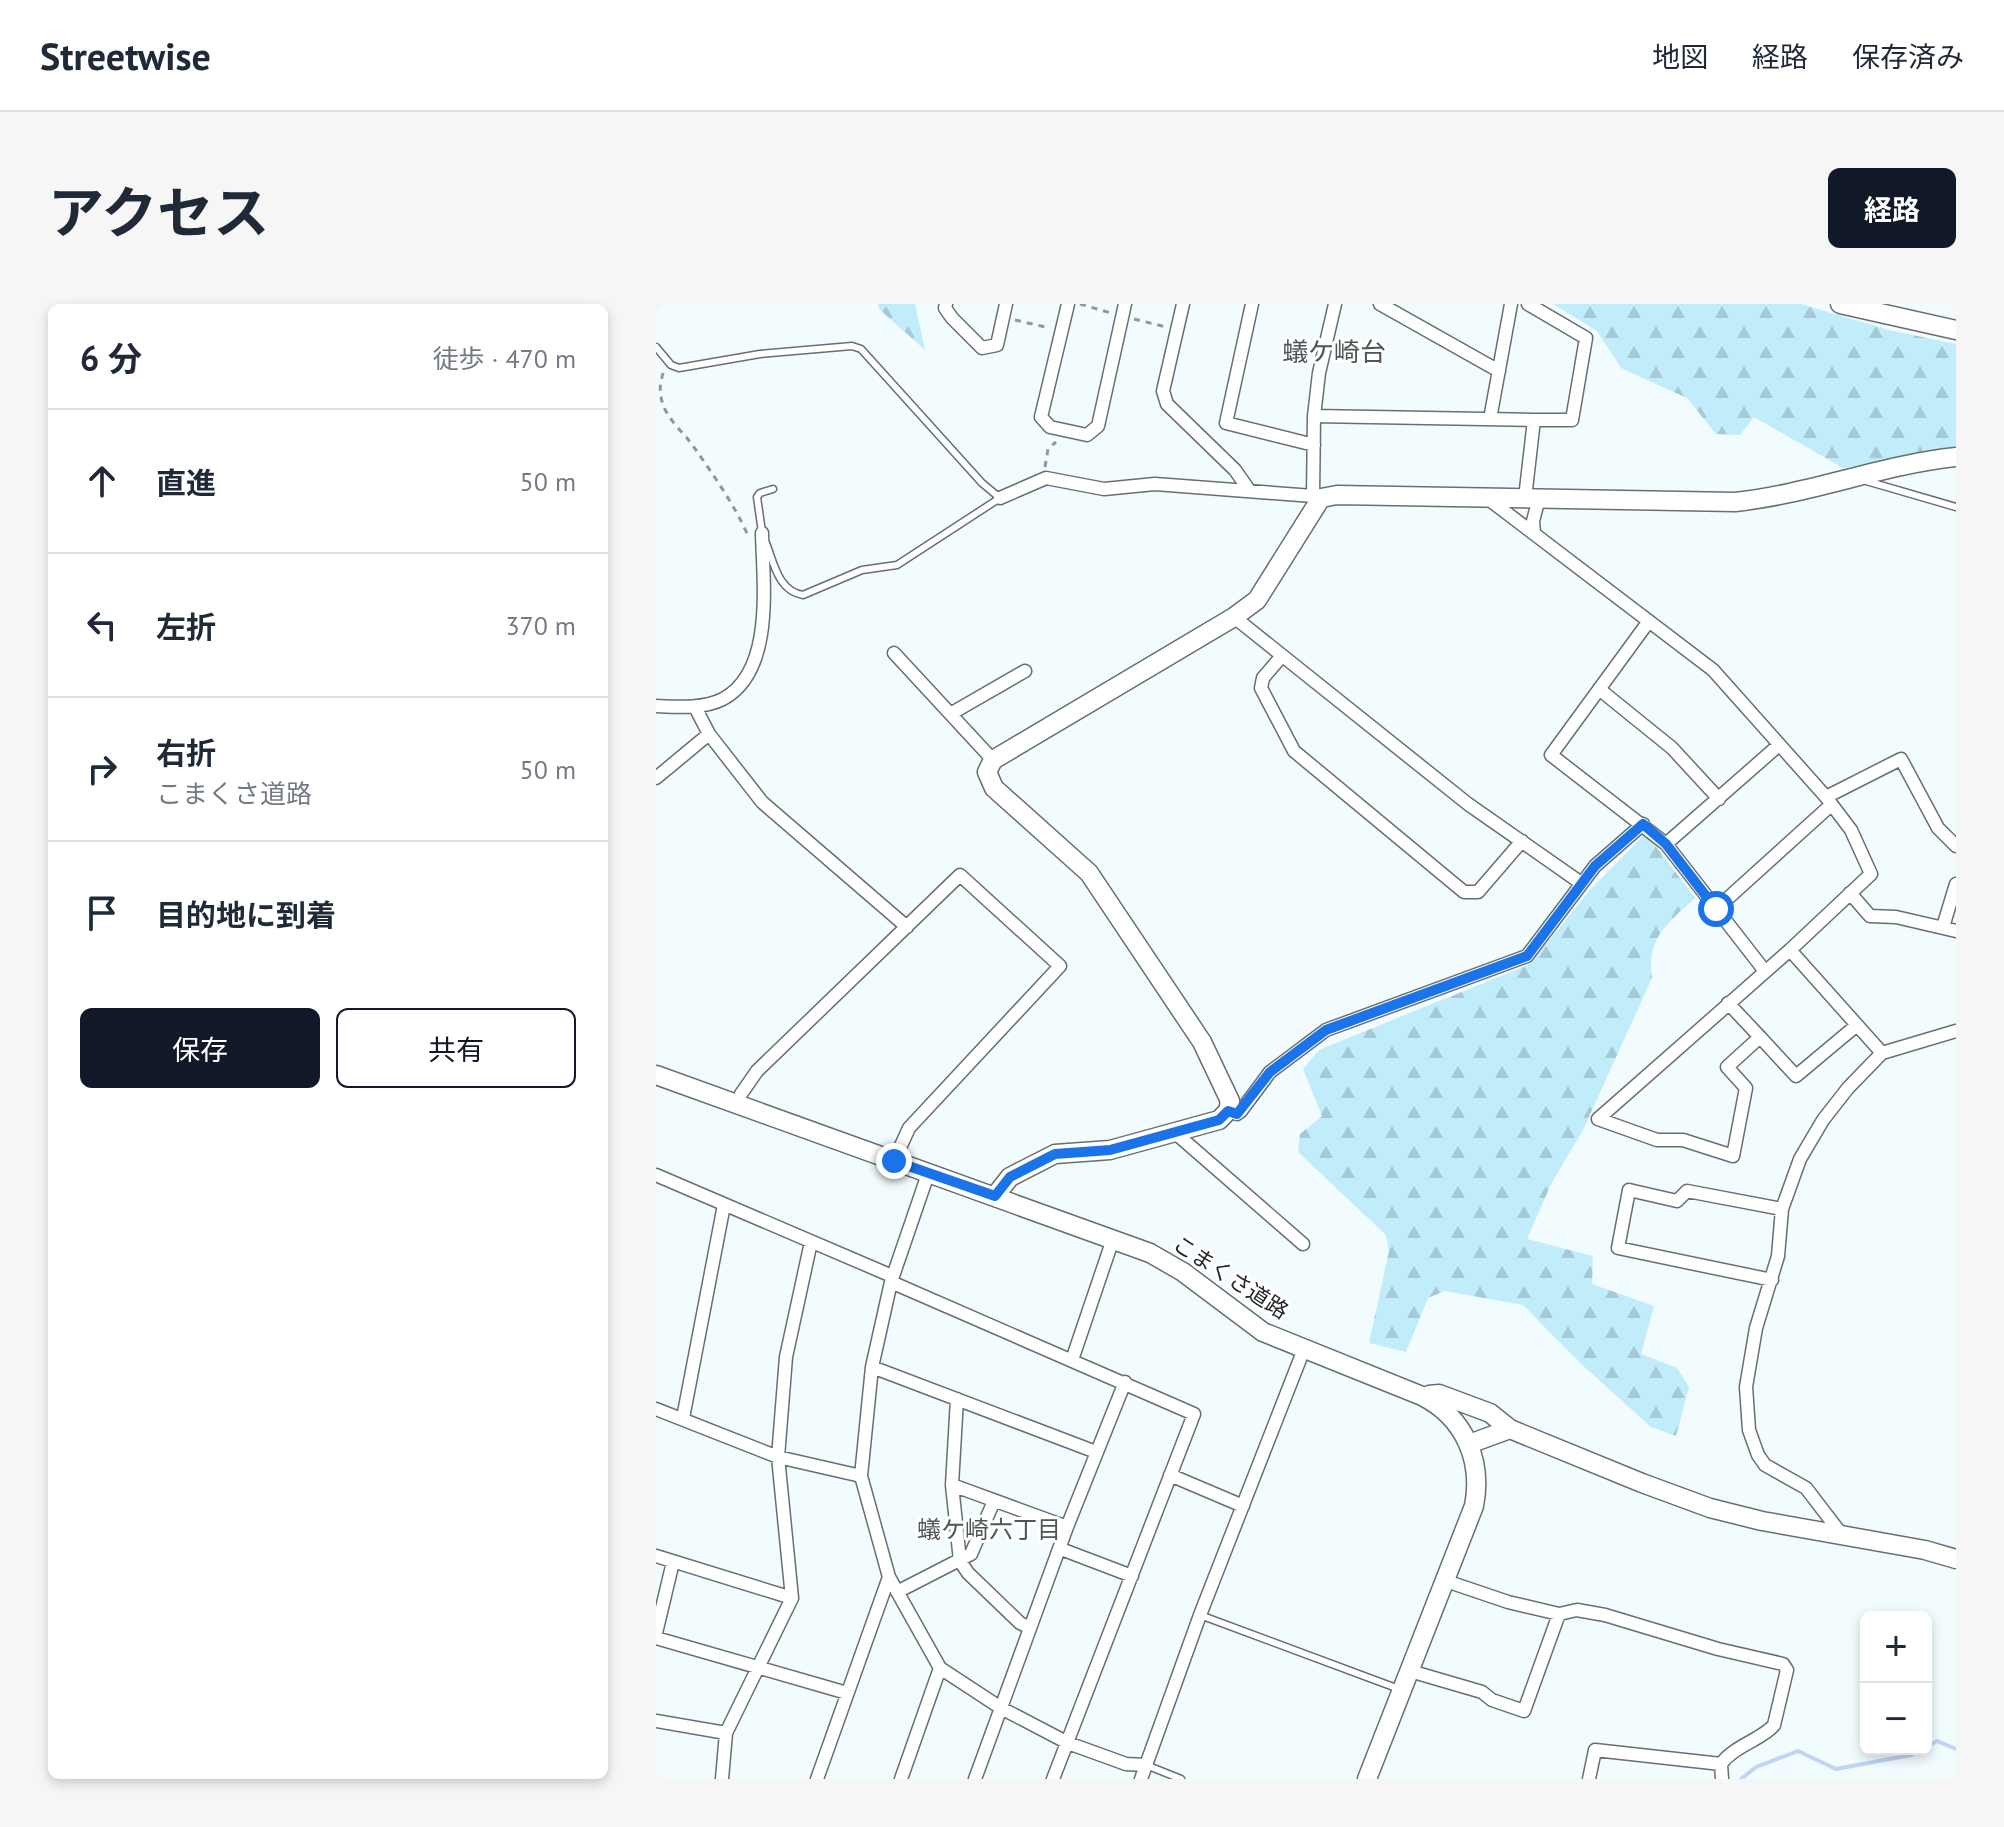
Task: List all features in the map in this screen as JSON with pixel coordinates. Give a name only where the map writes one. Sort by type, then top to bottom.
[{"type":"street","points":[[946,304],[945,308],[952,318],[982,348],[997,345],[1004,311]]},
{"type":"street","points":[[1068,304],[1041,417],[1050,427],[1087,435],[1098,426],[1125,304]]},
{"type":"street","points":[[1183,304],[1163,391],[1167,404],[1235,470],[1249,490]]},
{"type":"street","points":[[1252,304],[1226,423],[1314,445]]},
{"type":"street","points":[[995,1196],[1010,1177],[1055,1154],[1110,1150],[1219,1120],[1228,1111],[1230,1101],[1202,1042],[1089,873],[994,788],[987,772],[993,760],[1234,617],[1257,600],[1316,499],[1314,416],[1319,373],[1335,304]]},
{"type":"street","points":[[1380,304],[1499,371]]},
{"type":"street","points":[[1490,419],[1511,304]]},
{"type":"street","points":[[1314,416],[1572,420],[1586,338],[1528,304]]},
{"type":"street","points":[[1840,304],[1956,330]]},
{"type":"street","points":[[1534,420],[1534,533]]},
{"type":"street","points":[[1000,498],[1046,478],[1104,489],[1155,484],[1249,490],[1316,499],[1337,495],[1735,502],[1800,493],[1956,457]]},
{"type":"street","points":[[1485,498],[1713,670],[1851,830],[1871,874],[1790,950],[1598,1119],[1657,1140],[1683,1140],[1733,1156],[1746,1088],[1727,1067],[1760,1037]]},
{"type":"street","points":[[656,706],[695,707],[721,700],[740,688],[753,663],[762,629],[762,533]]},
{"type":"street","points":[[1234,617],[1468,804],[1581,883]]},
{"type":"street","points":[[1649,621],[1551,755],[1666,844],[1764,970]]},
{"type":"street","points":[[894,653],[993,760]]},
{"type":"street","points":[[1281,657],[1263,678],[1261,688],[1294,751],[1464,892],[1478,892],[1522,841]]},
{"type":"street","points":[[952,713],[1025,671]]},
{"type":"street","points":[[1599,689],[1672,748],[1719,799]]},
{"type":"street","points":[[695,707],[709,734],[762,802],[907,927]]},
{"type":"street","points":[[656,778],[709,734]]},
{"type":"street","points":[[1666,844],[1779,745]]},
{"type":"street","points":[[1716,909],[1828,801],[1901,759],[1938,828],[1956,846]]},
{"type":"street","points":[[1228,1111],[1237,1114],[1241,1111],[1270,1072],[1326,1030],[1527,956],[1595,866],[1643,824]]},
{"type":"street","points":[[741,1094],[757,1071],[960,875],[1060,966],[909,1128],[894,1161]]},
{"type":"street","points":[[1850,893],[1870,916],[1896,917],[1950,929],[1956,884]]},
{"type":"street","points":[[1790,950],[1882,1053]]},
{"type":"street","points":[[1728,1003],[1796,1076],[1857,1025]]},
{"type":"street","points":[[1842,1535],[1806,1488],[1765,1465],[1749,1430],[1746,1387],[1756,1328],[1778,1256],[1782,1209],[1800,1159],[1823,1120],[1882,1053],[1956,1031]]},
{"type":"street","name":"こまくさ道路","points":[[656,1075],[1150,1253],[1183,1272],[1263,1332],[1422,1396],[1444,1409],[1462,1429],[1469,1444],[1476,1493],[1446,1581],[1369,1779]]},
{"type":"street","points":[[1173,1131],[1303,1244]]},
{"type":"street","points":[[928,1174],[892,1279],[872,1367],[861,1476],[889,1577],[940,1668],[1001,1708],[1068,1743],[1126,1764],[1146,1765]]},
{"type":"street","points":[[656,1175],[1194,1414],[1053,1779]]},
{"type":"street","points":[[1772,1280],[1618,1248],[1629,1190],[1677,1201],[1687,1191],[1782,1209]]},
{"type":"street","points":[[683,1418],[724,1205]]},
{"type":"street","points":[[1072,1360],[1113,1239]]},
{"type":"street","points":[[722,1779],[726,1733],[792,1598],[778,1457],[786,1357],[811,1242]]},
{"type":"street","points":[[1141,1779],[1200,1615],[1304,1349]]},
{"type":"street","points":[[872,1367],[1096,1452]]},
{"type":"street","points":[[975,1779],[1067,1527],[1125,1382]]},
{"type":"street","points":[[1422,1396],[1439,1394],[1470,1405],[1490,1413],[1510,1429],[1710,1508],[1762,1521],[1925,1550],[1956,1559]]},
{"type":"street","points":[[957,1399],[952,1485],[960,1561],[968,1573],[1020,1623],[1030,1628]]},
{"type":"street","points":[[656,1409],[778,1457],[861,1476]]},
{"type":"street","points":[[1469,1444],[1510,1429]]},
{"type":"street","points":[[1170,1475],[1243,1506]]},
{"type":"street","points":[[952,1485],[1067,1527]]},
{"type":"street","points":[[897,1592],[971,1554],[994,1501]]},
{"type":"street","points":[[1061,1549],[1132,1576]]},
{"type":"street","points":[[656,1556],[792,1598]]},
{"type":"street","points":[[673,1562],[656,1636],[847,1693]]},
{"type":"street","points":[[817,1779],[889,1577]]},
{"type":"street","points":[[1446,1581],[1508,1602],[1559,1614],[1577,1610],[1605,1615],[1718,1649],[1783,1664],[1787,1670],[1774,1725],[1725,1757],[1721,1764],[1722,1779]]},
{"type":"street","points":[[1410,1671],[1482,1692],[1492,1700],[1524,1711],[1559,1614]]},
{"type":"street","points":[[901,1779],[940,1668]]},
{"type":"street","points":[[656,1721],[726,1733]]},
{"type":"street","points":[[1589,1779],[1595,1750],[1721,1764]]},
{"type":"lane","points":[[656,347],[668,362],[679,368],[760,354],[852,346],[861,349],[982,483],[1000,498],[897,565],[862,570],[803,595],[783,587],[762,533],[757,497],[773,489]]},
{"type":"lane","points":[[1856,478],[1956,507]]},
{"type":"lane","points":[[1200,1615],[1403,1691]]},
{"type":"lane","points":[[1146,1765],[1181,1779]]},
{"type":"path","points":[[1004,311],[1062,330]]},
{"type":"path","points":[[668,362],[661,386],[663,405],[673,424],[690,442],[739,514],[753,548],[762,549]]},
{"type":"path","points":[[1044,463],[1048,449],[1063,437]]},
{"type":"green space","points":[[878,304],[915,304],[925,350],[879,309]]},
{"type":"green space","points":[[1553,304],[1801,304],[1889,330],[1956,344],[1956,448],[1843,468],[1754,417],[1740,435],[1716,434],[1687,398],[1621,368],[1597,331]]},
{"type":"green space","points":[[1646,833],[1695,898],[1668,924],[1656,942],[1652,952],[1652,978],[1583,1130],[1551,1184],[1527,1239],[1593,1256],[1592,1284],[1654,1306],[1641,1354],[1677,1368],[1689,1387],[1676,1436],[1651,1427],[1578,1361],[1523,1305],[1445,1291],[1428,1298],[1406,1352],[1369,1343],[1389,1251],[1386,1235],[1298,1152],[1300,1134],[1322,1116],[1303,1069],[1319,1050],[1530,964],[1589,891]]},
{"type":"waterway","points":[[1932,1744],[1937,1741],[1956,1749]]},
{"type":"waterway","points":[[1741,1779],[1756,1767],[1798,1751],[1836,1769],[1911,1755]]},
{"type":"district","name":"蟻ケ崎台","points":[[1334,352]]},
{"type":"district","name":"蟻ケ崎六丁目","points":[[989,1530]]},
{"type":"route","points":[[894,1161],[995,1196],[1010,1177],[1055,1154],[1110,1150],[1219,1120],[1228,1111],[1237,1114],[1270,1072],[1326,1030],[1527,956],[1595,866],[1643,824],[1666,844],[1716,909]]}]
